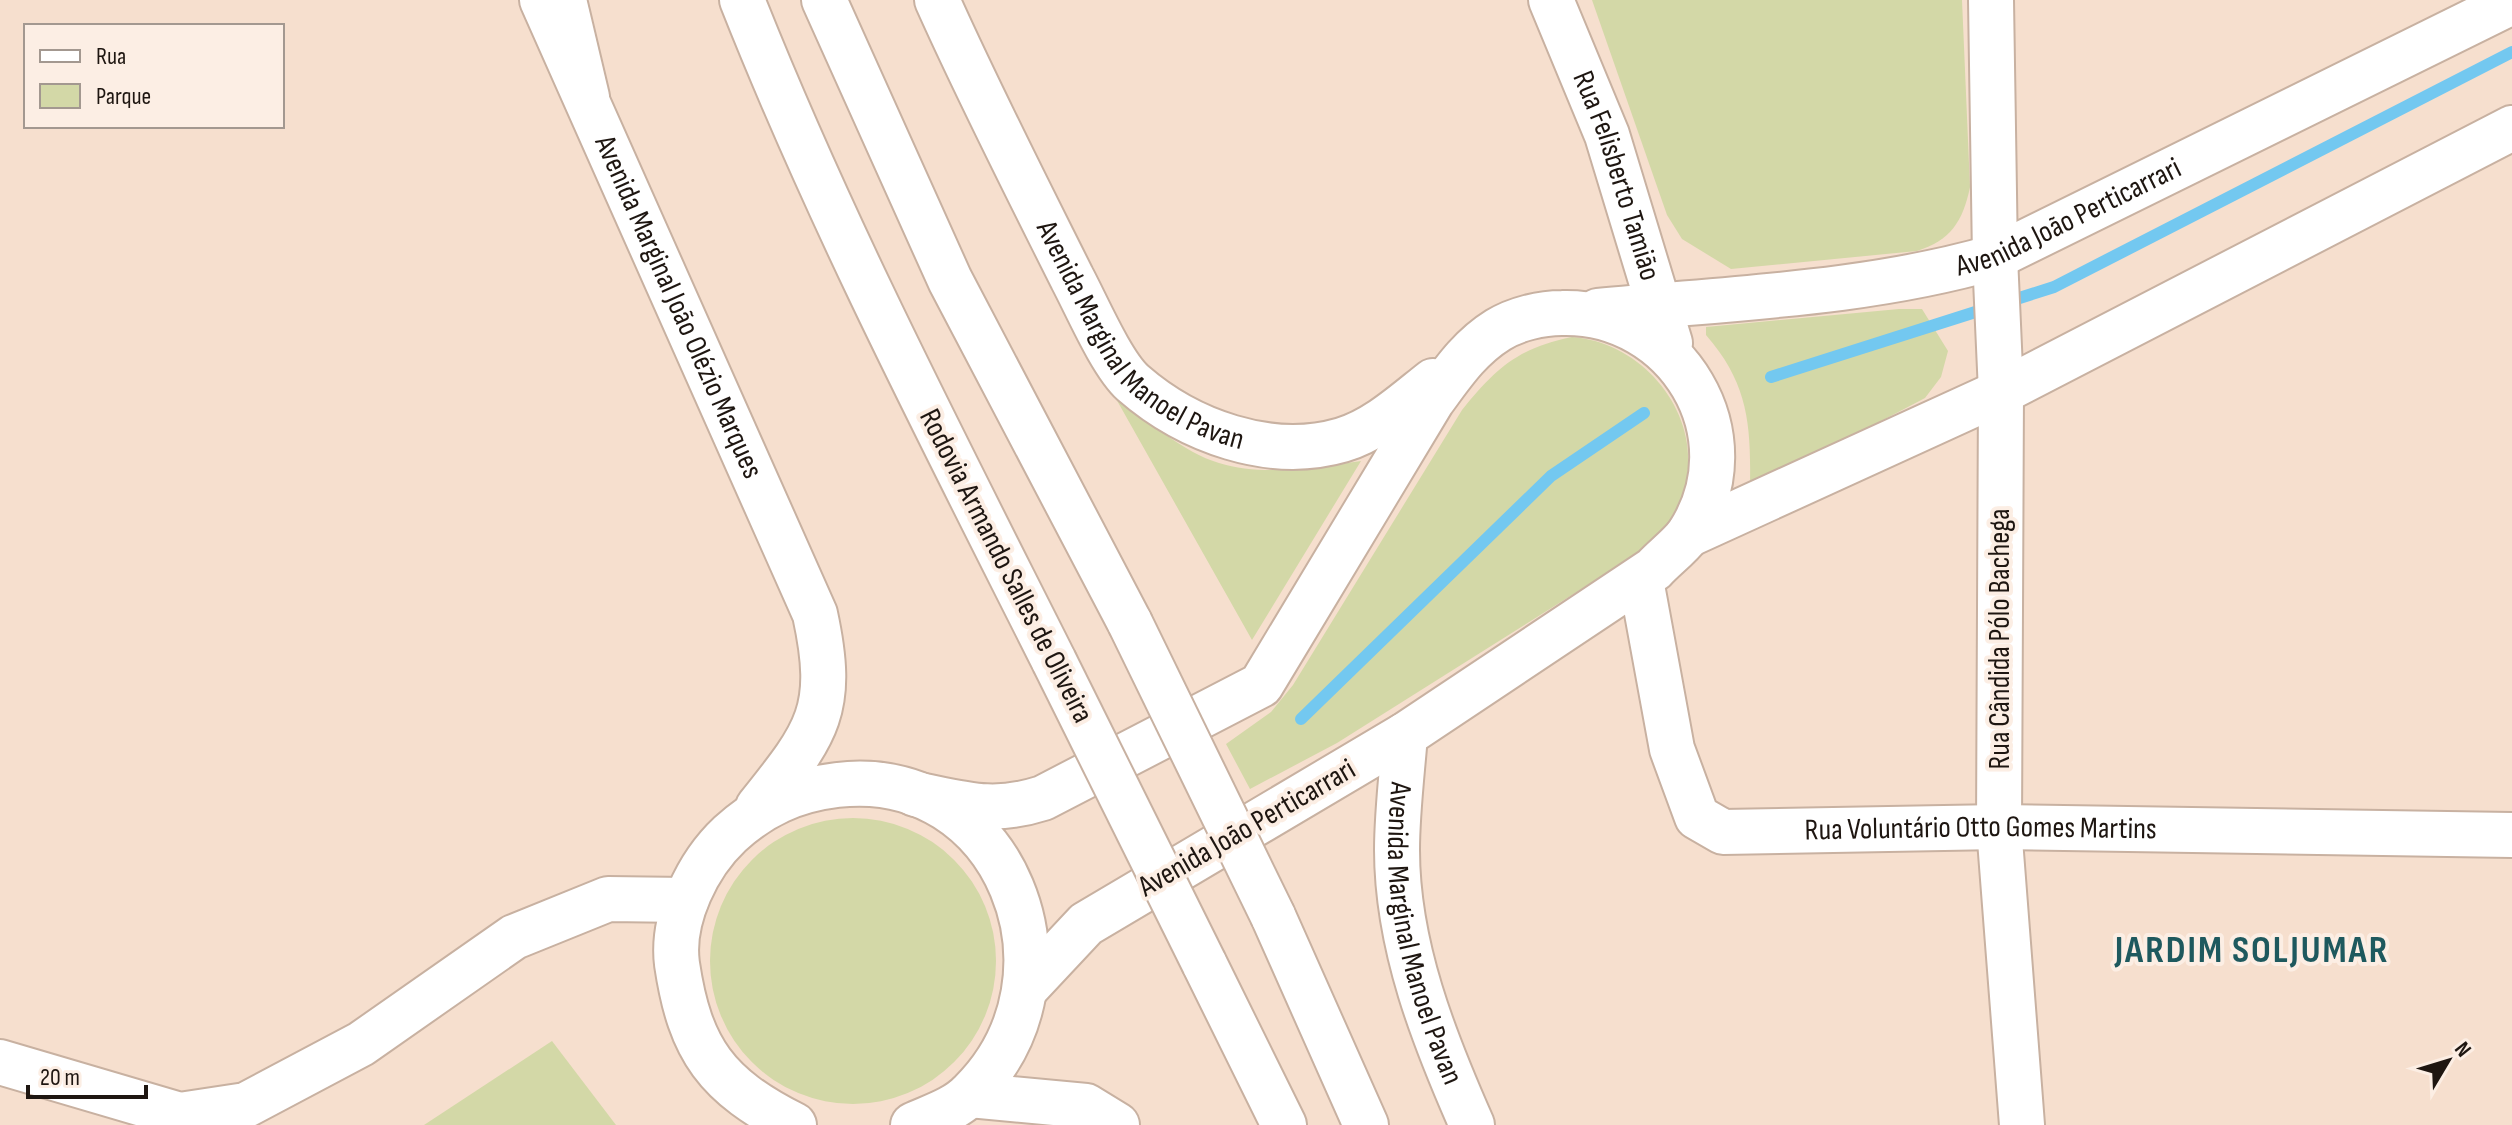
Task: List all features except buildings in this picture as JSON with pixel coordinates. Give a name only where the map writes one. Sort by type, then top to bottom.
[{"type":"main road","name":"Avenida Marginal João Olézio Marques","points":[[542,0],[815,614],[825,661],[821,706],[807,745],[754,812]]},
{"type":"main road","points":[[564,0],[587,97]]},
{"type":"main road","name":"Rodovia Armando Salles de Oliveira","points":[[742,0],[775,82],[882,318],[1284,1125]]},
{"type":"main road","points":[[824,0],[950,280],[1130,623],[1273,916],[1366,1125]]},
{"type":"main road","name":"Avenida Marginal Manoel Pavan","points":[[937,0],[985,107],[1100,333],[1131,381],[1190,421],[1246,442],[1291,446],[1342,440],[1381,421],[1499,329],[1543,313],[1590,312]]},
{"type":"main road","name":"Rua Felisberto Tamião","points":[[1551,0],[1607,135],[1674,357]]},
{"type":"main road","name":"Rua Cândida Pólo Bachega","points":[[1991,0],[2000,381],[1999,827],[2022,1125]]},
{"type":"main road","name":"Avenida João Perticarrari","points":[[1590,312],[1827,290],[1939,273],[1996,272],[2512,2]]},
{"type":"main road","points":[[1688,535],[2512,128]]},
{"type":"main road","points":[[1590,312],[1636,327],[1674,357],[1700,397],[1712,443],[1707,492],[1688,535]]},
{"type":"main road","points":[[794,1125],[748,1102],[709,1061],[684,1011],[676,955],[686,900],[713,851],[754,812],[804,789],[860,783],[979,807],[1022,805],[1043,798],[1261,685],[1411,435],[1463,358]]},
{"type":"main road","name":"Avenida João Perticarrari","points":[[1027,987],[1097,916],[1405,735],[1641,580],[1688,535]]},
{"type":"main road","name":"Rua Voluntário Otto Gomes Martins","points":[[1641,580],[1672,749],[1697,817],[1723,832],[1999,827],[2512,835]]},
{"type":"main road","name":"Avenida Marginal Manoel Pavan","points":[[1405,735],[1397,852],[1405,927],[1430,1030],[1472,1125]]},
{"type":"main road","points":[[915,794],[948,811],[976,834],[1009,878],[1027,931],[1027,987],[1015,1030],[991,1069],[958,1109]]},
{"type":"main road","points":[[0,1062],[180,1115],[246,1105],[361,1044],[514,937],[608,899],[686,900]]},
{"type":"main road","points":[[913,1125],[958,1109],[1086,1106],[1117,1125]]},
{"type":"green space","points":[[1592,0],[1962,0],[1970,187],[1964,210],[1954,228],[1939,241],[1917,251],[1731,269],[1682,239],[1667,215]]},
{"type":"green space","points":[[1922,309],[1948,351],[1941,377],[1925,398],[1754,488],[1750,485],[1748,423],[1739,387],[1706,335],[1706,327]]},
{"type":"green space","points":[[1572,337],[1601,343],[1628,355],[1650,373],[1669,396],[1682,422],[1688,450],[1687,479],[1677,508],[1666,525],[1646,546],[1621,564],[1337,743],[1250,789],[1226,744],[1271,712],[1293,685],[1462,410],[1486,382],[1522,354]]},
{"type":"green space","points":[[1115,397],[1178,443],[1219,463],[1272,470],[1361,461],[1252,640]]},
{"type":"green space","points":[[839,818],[867,818],[895,824],[921,835],[944,850],[964,870],[979,893],[990,919],[996,961],[994,989],[979,1029],[964,1052],[944,1072],[921,1087],[895,1098],[867,1104],[839,1104],[811,1098],[785,1087],[762,1072],[742,1052],[727,1029],[716,1003],[710,975],[710,947],[716,919],[727,893],[742,870],[762,850],[785,835],[811,824]]},
{"type":"green space","points":[[552,1041],[616,1125],[424,1125]]},
{"type":"waterway","points":[[1771,377],[2054,287],[2512,52]]},
{"type":"waterway","points":[[1301,719],[1551,476],[1644,413]]},
{"type":"district","name":"JARDIM SOLJUMAR","points":[[2252,950]]}]
